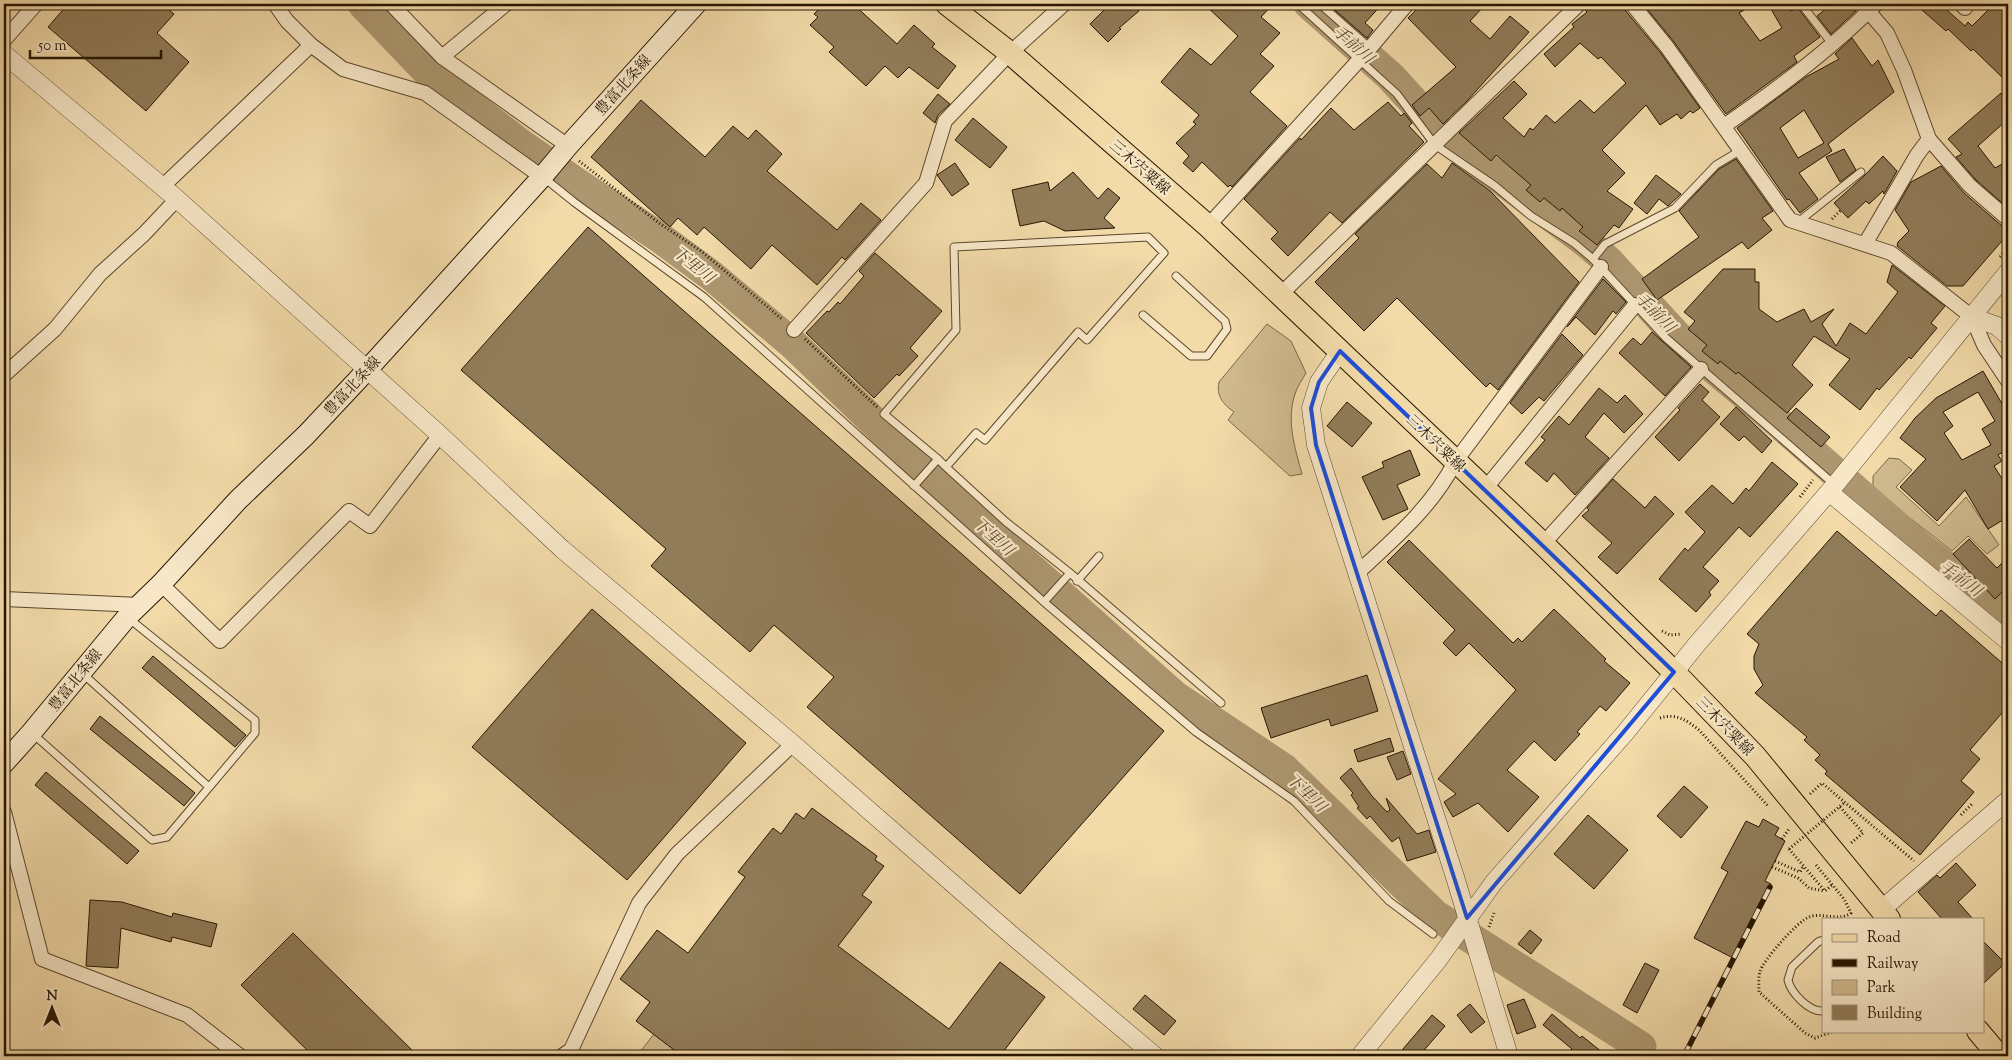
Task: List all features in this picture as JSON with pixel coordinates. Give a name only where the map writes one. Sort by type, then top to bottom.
[{"type":"main road","name":"豊富北条線","points":[[4,763],[133,611],[161,584],[238,500],[306,435],[367,370],[696,4]]},
{"type":"main road","name":"三木宍粟線","points":[[947,4],[1010,53],[1208,226],[1543,544],[1674,672],[1755,756],[1882,914]]},
{"type":"main road","points":[[1979,1032],[1999,1056]]},
{"type":"street","points":[[4,40],[36,4]]},
{"type":"street","points":[[275,4],[287,21],[342,70],[425,93],[542,177]]},
{"type":"street","points":[[391,4],[442,57],[565,150]]},
{"type":"street","points":[[442,57],[506,4]]},
{"type":"street","points":[[794,330],[926,183],[945,121],[1010,53],[1064,4]]},
{"type":"street","points":[[1208,226],[1370,48],[1407,4]]},
{"type":"street","points":[[1280,296],[1579,4]]},
{"type":"street","points":[[1632,4],[1667,47],[1790,220],[1891,252],[1972,317],[1997,326],[2008,336]]},
{"type":"street","points":[[1961,4],[1965,8],[1968,4]]},
{"type":"street","points":[[1724,126],[1760,102],[1833,45],[1869,6],[1887,33],[1904,70],[1929,138],[1970,186],[2008,219]]},
{"type":"street","points":[[162,187],[312,44]]},
{"type":"street","points":[[4,54],[177,199],[440,435],[562,549],[793,744],[1015,938],[1155,1056]]},
{"type":"street","points":[[1865,244],[1929,138]]},
{"type":"street","points":[[4,375],[55,329],[100,274],[144,234],[177,199]]},
{"type":"street","points":[[1356,574],[1412,522],[1446,480],[1455,462],[1597,263]]},
{"type":"street","points":[[1360,1056],[1438,960],[1494,882],[1522,852],[1832,489],[2008,272]]},
{"type":"street","points":[[1486,489],[1635,305]]},
{"type":"street","points":[[1972,317],[1984,345],[2008,380]]},
{"type":"street","points":[[1340,351],[1320,382],[1311,408],[1316,446],[1467,918],[1509,1056]]},
{"type":"street","points":[[1543,544],[1701,369]]},
{"type":"street","points":[[161,584],[220,641],[349,511],[370,526],[440,435]]},
{"type":"street","points":[[1832,489],[2008,641]]},
{"type":"street","points":[[4,599],[133,611]]},
{"type":"street","points":[[562,1056],[571,1050],[638,903],[676,854],[793,744]]},
{"type":"street","points":[[1882,914],[2008,800]]},
{"type":"street","points":[[4,812],[42,959],[187,1016],[240,1056]]},
{"type":"lane","points":[[1298,4],[1397,94],[1435,145],[1495,186],[1531,216],[1574,243],[1597,263],[1666,338],[1832,489]]},
{"type":"lane","points":[[1320,4],[1370,48]]},
{"type":"lane","points":[[1802,5],[1833,45]]},
{"type":"lane","points":[[1597,263],[1605,244],[1675,208],[1716,166],[1741,150]]},
{"type":"lane","points":[[1798,222],[1861,172]]},
{"type":"lane","points":[[542,177],[704,298],[914,486],[930,498],[1044,602],[1196,732],[1294,801],[1389,901],[1433,934]]},
{"type":"lane","points":[[946,467],[976,433],[985,440],[1078,332],[1087,340],[1164,253],[1148,237],[954,247],[956,330],[884,414],[938,459],[946,467],[1005,522],[1070,573],[1221,703]]},
{"type":"lane","points":[[1143,315],[1191,356],[1207,356],[1227,329],[1225,321],[1176,276]]},
{"type":"lane","points":[[914,486],[938,459]]},
{"type":"lane","points":[[1077,581],[1099,556]]},
{"type":"lane","points":[[1044,602],[1070,573]]},
{"type":"lane","points":[[31,733],[152,840],[167,837],[255,733],[255,720],[133,611]]},
{"type":"lane","points":[[81,672],[209,787]]},
{"type":"lane","points":[[1822,940],[1792,967],[1788,980],[1794,992],[1810,1008],[1822,1011]]},
{"type":"path","points":[[565,150],[659,223],[701,251],[794,330],[884,414]]},
{"type":"path","points":[[1658,719],[1669,716],[1689,721],[1770,808]]},
{"type":"path","points":[[1809,795],[1822,783],[1916,863]]},
{"type":"path","points":[[1825,891],[1789,849],[1845,802]]},
{"type":"path","points":[[1960,816],[1973,803]]},
{"type":"path","points":[[1840,807],[1863,833],[1851,844]]},
{"type":"path","points":[[1782,822],[1800,843]]},
{"type":"path","points":[[1782,839],[1789,829]]},
{"type":"path","points":[[1775,862],[1800,872],[1803,867]]},
{"type":"path","points":[[1816,864],[1844,899],[1851,913]]},
{"type":"path","points":[[1772,867],[1798,878],[1809,888],[1825,891]]},
{"type":"path","points":[[1825,891],[1832,885]]},
{"type":"path","points":[[1489,927],[1498,907]]},
{"type":"highlighted area","points":[[1340,351],[1674,672],[1467,918],[1316,445],[1311,408],[1319,382]]},
{"type":"green space","points":[[1267,324],[1291,341],[1306,373],[1296,391],[1291,414],[1292,434],[1302,474],[1290,476],[1228,420],[1234,412],[1224,403],[1220,396],[1219,382]]},
{"type":"green space","points":[[1889,458],[1899,459],[1912,470],[1896,487],[1939,526],[1966,497],[1999,545],[1987,554],[1968,536],[1952,551],[1873,489],[1873,476]]},
{"type":"green space","points":[[657,1030],[694,1056],[637,1056]]},
{"type":"building","points":[[68,4],[162,4],[174,14],[157,33],[189,62],[146,111],[48,27]]},
{"type":"building","points":[[824,4],[853,4],[897,44],[914,25],[935,44],[932,47],[956,66],[938,89],[909,67],[898,78],[885,66],[866,86],[829,52],[834,47],[810,25],[818,17],[814,14]]},
{"type":"building","points":[[1110,4],[1132,4],[1139,11],[1119,28],[1121,29],[1108,42],[1090,24]]},
{"type":"building","points":[[1204,4],[1273,4],[1261,17],[1280,33],[1260,54],[1274,66],[1250,92],[1287,126],[1232,187],[1230,185],[1228,187],[1202,162],[1193,172],[1183,163],[1189,156],[1176,143],[1196,124],[1193,122],[1199,115],[1161,82],[1190,48],[1211,65],[1238,36]]},
{"type":"building","points":[[1328,4],[1382,4],[1365,23],[1373,30],[1367,38]]},
{"type":"building","points":[[1422,4],[1486,4],[1470,21],[1490,39],[1510,16],[1529,32],[1468,100],[1443,124],[1429,108],[1420,116],[1412,105],[1456,67],[1408,18]]},
{"type":"building","points":[[1588,4],[1623,4],[1625,10],[1660,52],[1700,108],[1693,113],[1690,111],[1681,119],[1677,114],[1660,125],[1646,105],[1602,150],[1625,173],[1607,191],[1633,209],[1619,228],[1614,225],[1597,245],[1579,231],[1583,227],[1562,208],[1560,211],[1544,198],[1540,202],[1526,190],[1531,185],[1496,155],[1491,161],[1459,133],[1514,81],[1527,94],[1503,118],[1524,137],[1530,128],[1533,130],[1546,115],[1555,123],[1580,100],[1594,113],[1626,83],[1601,57],[1598,59],[1580,43],[1555,67],[1544,54],[1574,27],[1572,24],[1587,12],[1585,10]]},
{"type":"building","points":[[1643,4],[1668,4],[1673,10],[1681,4],[1754,4],[1739,13],[1760,41],[1782,28],[1768,4],[1786,4],[1791,11],[1797,7],[1820,37],[1794,56],[1797,62],[1726,114],[1674,42]]},
{"type":"building","points":[[1832,4],[1853,4],[1856,11],[1831,34],[1817,16]]},
{"type":"building","points":[[1915,4],[1940,4],[1965,26],[1968,22],[1972,26],[1994,4],[2003,4],[2008,8],[2008,83],[1973,49],[1971,51],[1948,29],[1946,31]]},
{"type":"building","points":[[1852,38],[1872,66],[1878,60],[1894,92],[1828,144],[1832,151],[1799,173],[1818,199],[1800,213],[1789,199],[1787,200],[1737,128],[1806,77],[1839,59],[1835,54]],"holes":[[[1804,110],[1824,143],[1798,158],[1780,128]]]},
{"type":"building","points":[[2001,93],[2008,102],[2008,119],[1978,146],[1995,168],[2008,161],[2008,208],[1976,180],[1956,157],[1962,154],[1948,139]]},
{"type":"building","points":[[938,94],[950,104],[938,115],[935,123],[923,113]]},
{"type":"building","points":[[641,100],[705,157],[733,126],[748,139],[756,130],[782,154],[767,171],[837,230],[861,203],[881,220],[845,260],[842,257],[817,285],[772,245],[751,269],[704,227],[697,235],[678,218],[670,227],[591,157]]},
{"type":"building","points":[[1388,102],[1401,116],[1404,113],[1412,123],[1409,126],[1424,142],[1342,223],[1330,212],[1288,256],[1271,239],[1278,232],[1244,199],[1300,138],[1301,140],[1331,108],[1354,130]]},
{"type":"building","points":[[973,118],[1007,147],[990,168],[955,140]]},
{"type":"building","points":[[1844,149],[1856,170],[1840,182],[1826,157]]},
{"type":"building","points":[[1883,156],[1897,171],[1884,194],[1883,191],[1869,204],[1866,201],[1848,218],[1834,203]]},
{"type":"building","points":[[1736,159],[1773,211],[1762,218],[1772,230],[1748,249],[1742,242],[1657,300],[1642,279],[1699,237],[1679,211],[1719,169]]},
{"type":"building","points":[[955,163],[969,184],[952,196],[937,175]]},
{"type":"building","points":[[1452,163],[1490,191],[1579,282],[1498,390],[1490,383],[1486,387],[1397,298],[1364,331],[1315,282],[1359,238],[1355,234],[1427,164],[1442,178]]},
{"type":"building","points":[[1941,166],[1964,193],[2002,226],[2008,228],[2008,234],[1963,286],[1947,286],[1897,246],[1898,242],[1909,231],[1895,210],[1911,182]]},
{"type":"building","points":[[1073,172],[1098,199],[1108,188],[1120,198],[1104,218],[1115,228],[1065,231],[1044,221],[1020,226],[1012,190],[1048,182],[1050,191]]},
{"type":"building","points":[[1656,175],[1681,194],[1668,206],[1659,199],[1647,214],[1634,203]]},
{"type":"building","points":[[588,227],[1164,731],[1020,894],[807,707],[834,677],[774,625],[750,652],[651,566],[666,549],[461,370]]},
{"type":"building","points":[[875,253],[942,311],[910,348],[918,356],[874,398],[806,333],[827,311],[829,312],[838,302],[840,304],[864,276],[859,271]]},
{"type":"building","points":[[1892,265],[1945,306],[1931,323],[1937,328],[1911,359],[1909,357],[1879,390],[1877,388],[1860,410],[1829,385],[1850,359],[1814,336],[1792,365],[1813,385],[1787,413],[1738,372],[1736,374],[1720,361],[1718,364],[1702,351],[1707,345],[1688,329],[1695,321],[1684,312],[1723,269],[1755,269],[1755,282],[1759,282],[1759,309],[1777,322],[1804,309],[1811,322],[1834,309],[1822,324],[1836,346],[1850,323],[1866,334],[1898,292],[1887,282]]},
{"type":"building","points":[[1603,279],[1626,302],[1616,314],[1613,311],[1595,335],[1576,317],[1567,327]]},
{"type":"building","points":[[1652,332],[1691,367],[1665,396],[1619,353],[1633,338],[1641,345]]},
{"type":"building","points":[[1562,334],[1583,355],[1544,401],[1539,397],[1522,414],[1510,403]]},
{"type":"building","points":[[1983,371],[2008,414],[2008,449],[1998,455],[2002,461],[1994,466],[2008,488],[2008,517],[1988,529],[1965,490],[1937,521],[1900,487],[1926,459],[1900,438],[1915,418],[1936,398]],"holes":[[[1978,392],[1995,421],[1982,429],[1991,445],[1962,460],[1944,433],[1953,426],[1943,412]]]},
{"type":"building","points":[[1700,384],[1709,392],[1702,400],[1720,417],[1679,461],[1655,437],[1680,410],[1678,408]]},
{"type":"building","points":[[1599,388],[1617,403],[1625,395],[1643,414],[1624,433],[1604,413],[1585,437],[1609,458],[1575,495],[1554,473],[1547,482],[1525,463],[1545,440],[1541,437],[1559,416],[1569,425]]},
{"type":"building","points":[[1347,402],[1372,423],[1352,447],[1327,426]]},
{"type":"building","points":[[1736,407],[1772,441],[1762,453],[1744,436],[1739,441],[1720,424]]},
{"type":"building","points":[[1796,408],[1830,437],[1821,447],[1787,418]]},
{"type":"building","points":[[1410,450],[1420,475],[1397,485],[1408,509],[1383,520],[1362,477],[1384,467],[1382,462]]},
{"type":"building","points":[[1772,462],[1798,484],[1750,537],[1739,527],[1703,567],[1719,581],[1709,592],[1711,595],[1696,612],[1659,579],[1685,548],[1688,551],[1705,532],[1685,512],[1712,485],[1733,504],[1746,488],[1749,491]]},
{"type":"building","points":[[1613,479],[1645,508],[1655,496],[1674,514],[1617,574],[1598,557],[1612,543],[1582,516],[1589,510],[1587,508]]},
{"type":"building","points":[[1837,531],[1936,616],[1941,610],[2008,668],[2008,706],[1970,750],[1980,759],[1961,781],[1974,792],[1920,855],[1825,774],[1827,771],[1815,760],[1820,755],[1804,740],[1807,737],[1755,693],[1763,685],[1754,669],[1754,656],[1759,644],[1747,634]]},
{"type":"building","points":[[1969,539],[1997,568],[2008,557],[2008,586],[1995,599],[1953,554]]},
{"type":"building","points":[[1409,540],[1513,643],[1518,638],[1522,642],[1554,609],[1606,659],[1604,661],[1630,683],[1606,711],[1600,706],[1577,732],[1580,734],[1555,761],[1534,741],[1507,770],[1539,797],[1508,832],[1478,803],[1453,817],[1444,802],[1456,794],[1438,779],[1516,690],[1469,643],[1456,656],[1443,643],[1455,630],[1387,562]]},
{"type":"building","points":[[592,609],[746,743],[627,880],[472,747]]},
{"type":"building","points":[[153,656],[246,735],[235,747],[142,668]]},
{"type":"building","points":[[1367,675],[1378,711],[1331,726],[1329,719],[1271,738],[1261,708]]},
{"type":"building","points":[[100,716],[195,793],[184,806],[90,729]]},
{"type":"building","points":[[1390,738],[1394,751],[1358,762],[1354,750]]},
{"type":"building","points":[[1403,751],[1411,774],[1397,780],[1387,757]]},
{"type":"building","points":[[1351,768],[1387,812],[1390,810],[1386,798],[1417,834],[1429,830],[1436,852],[1407,861],[1399,837],[1392,842],[1370,816],[1367,819],[1357,808],[1359,807],[1351,795],[1353,793],[1340,778]]},
{"type":"building","points":[[46,772],[139,851],[127,864],[35,785]]},
{"type":"building","points":[[1684,786],[1708,807],[1681,838],[1657,816]]},
{"type":"building","points":[[812,808],[877,856],[875,860],[884,866],[862,895],[872,902],[838,946],[949,1029],[1000,962],[1045,997],[1000,1056],[682,1056],[636,1021],[650,1002],[620,979],[657,930],[688,953],[745,877],[738,872],[773,828],[781,834],[796,813],[804,819]]},
{"type":"building","points":[[1588,815],[1628,850],[1594,889],[1554,854]]},
{"type":"building","points":[[1763,819],[1779,828],[1775,835],[1785,841],[1765,881],[1771,884],[1733,958],[1694,938],[1728,872],[1721,868],[1746,821],[1759,827]]},
{"type":"building","points":[[1956,863],[1976,885],[1958,902],[1972,918],[1941,918],[1918,892],[1937,875],[1940,878]]},
{"type":"building","points":[[90,900],[122,902],[172,917],[173,913],[217,924],[211,947],[172,937],[171,942],[121,928],[118,968],[86,966]]},
{"type":"building","points":[[1530,930],[1542,940],[1531,954],[1518,944]]},
{"type":"building","points":[[293,933],[418,1056],[313,1056],[241,985]]},
{"type":"building","points":[[1984,942],[2005,963],[1984,983]]},
{"type":"building","points":[[1645,963],[1659,970],[1637,1013],[1623,1005]]},
{"type":"building","points":[[1145,995],[1176,1021],[1164,1035],[1133,1009]]},
{"type":"building","points":[[1524,999],[1536,1027],[1517,1034],[1507,1005]]},
{"type":"building","points":[[1470,1004],[1485,1022],[1471,1033],[1457,1015]]},
{"type":"building","points":[[1552,1014],[1580,1038],[1582,1036],[1607,1056],[1565,1056],[1572,1049],[1543,1025]]},
{"type":"building","points":[[1432,1015],[1445,1026],[1419,1056],[1397,1056]]},
{"type":"waterway","name":"下里川","points":[[363,4],[429,73],[519,143],[659,237],[712,276],[794,345],[974,518],[1176,697],[1284,769],[1435,915],[1641,1047]]},
{"type":"waterway","name":"手前川","points":[[1309,4],[1391,77],[1449,141],[1586,242],[1609,262],[1676,335],[1705,361],[1920,547],[2008,614]]},
{"type":"railway","points":[[1684,1056],[1770,887]]}]
